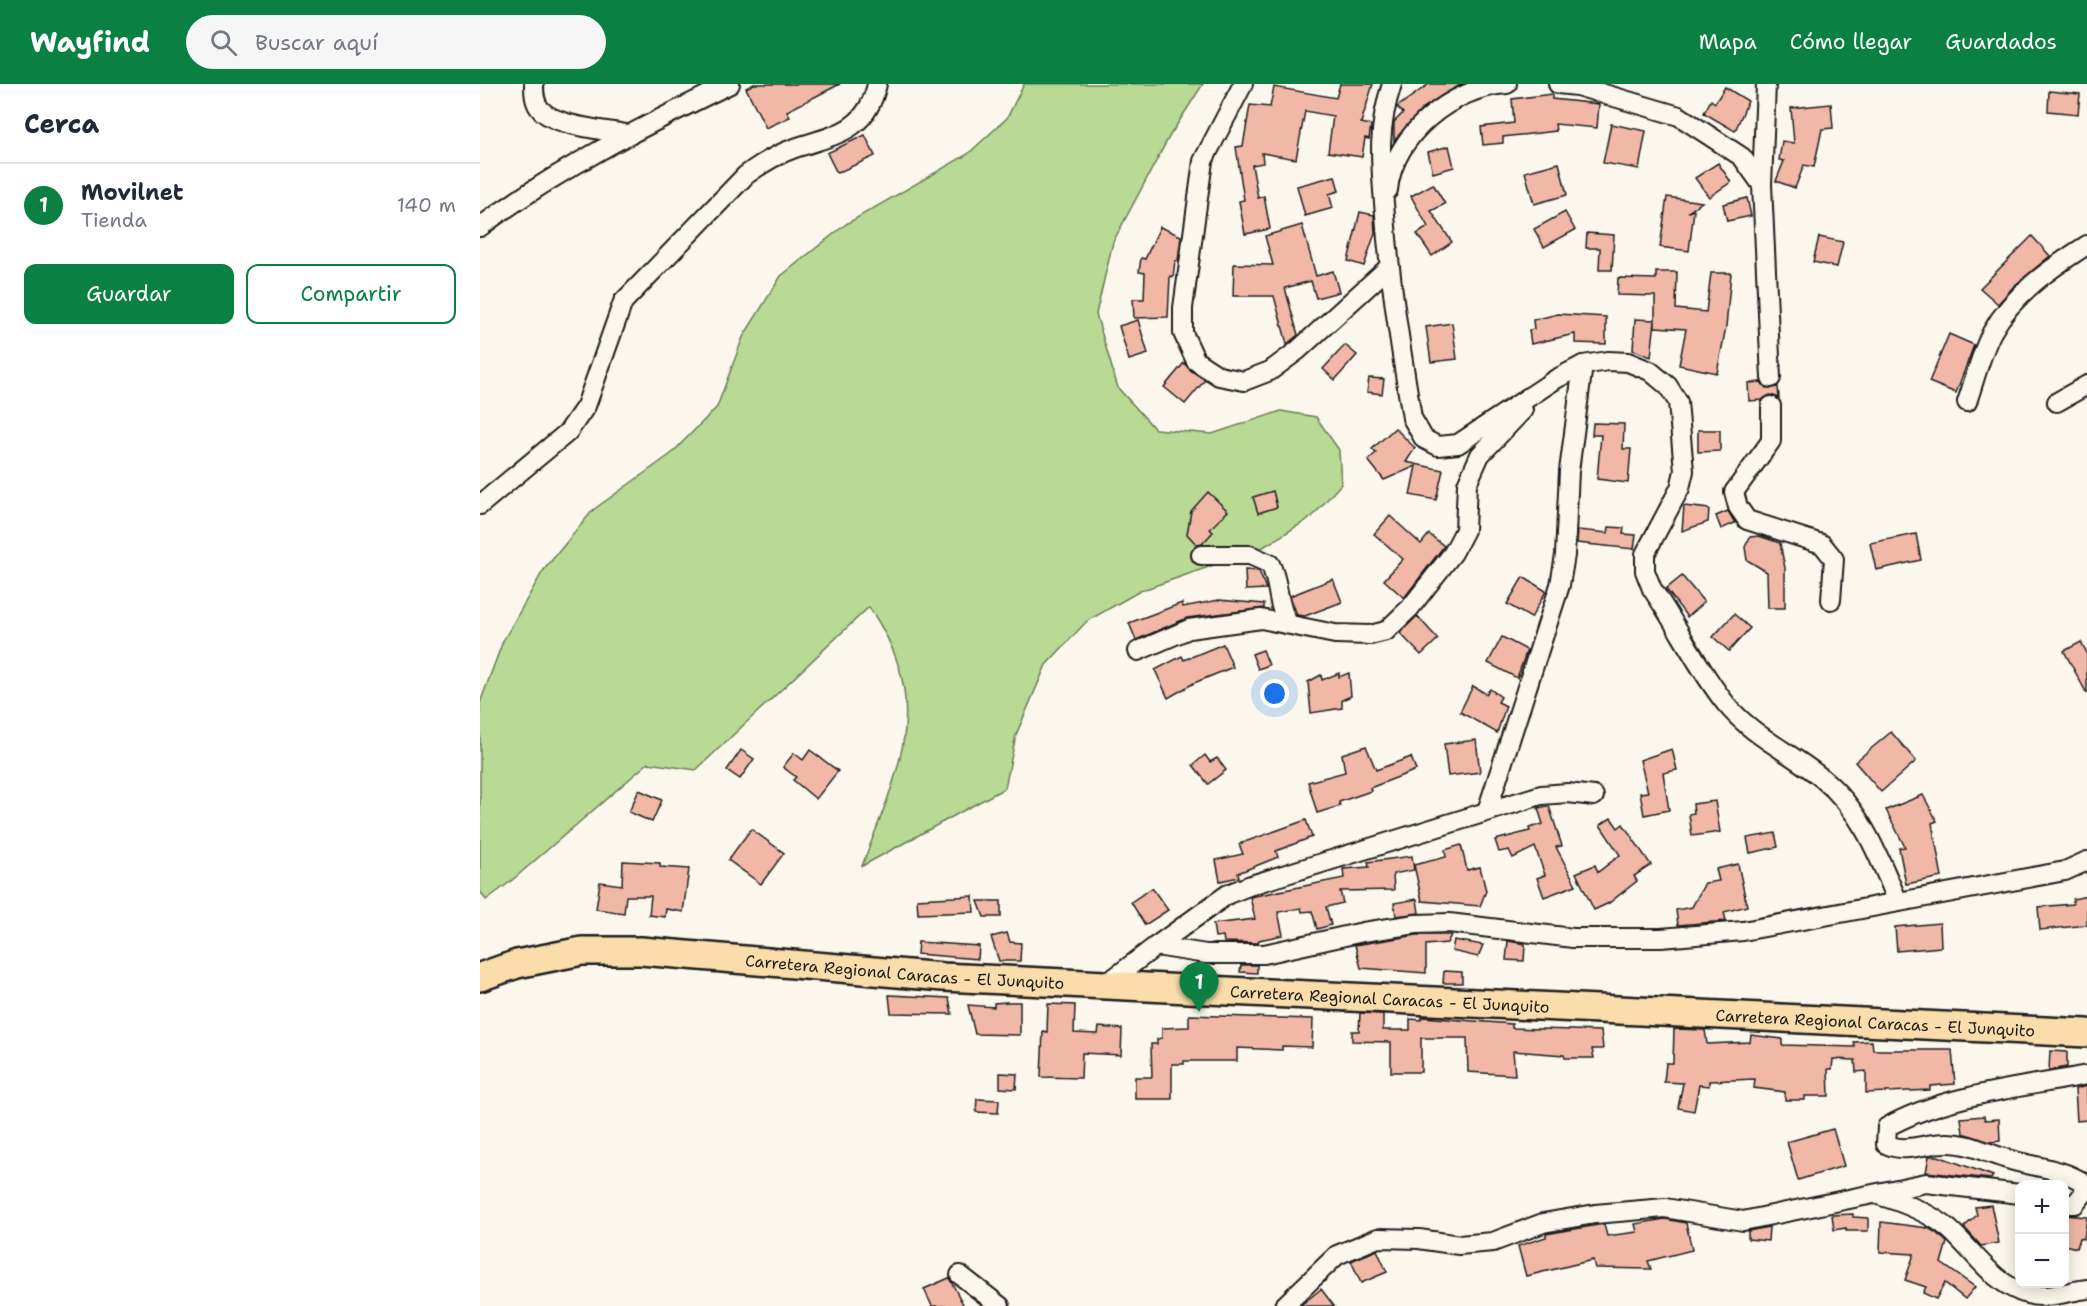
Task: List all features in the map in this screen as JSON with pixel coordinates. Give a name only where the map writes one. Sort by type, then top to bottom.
[{"type":"main road","name":"Carretera Regional Caracas - El Junquito","points":[[480,977],[517,964],[582,951],[641,951],[943,976],[2087,1033]]},
{"type":"street","points":[[534,84],[534,97],[540,109],[554,119],[630,135]]},
{"type":"street","points":[[480,227],[524,194],[630,135],[730,84]]},
{"type":"street","points":[[480,505],[568,432],[586,406],[623,302],[746,175],[766,160],[837,136],[852,128],[866,109],[877,84]]},
{"type":"street","points":[[1243,84],[1203,161],[1183,308],[1183,333],[1196,361],[1219,376],[1244,381],[1270,371],[1297,351],[1388,268]]},
{"type":"street","points":[[1392,84],[1382,115],[1379,142],[1388,268],[1412,418],[1424,439],[1438,446],[1458,444],[1583,365],[1608,361],[1628,362],[1650,371],[1668,386],[1678,402],[1684,471],[1680,488],[1645,554],[1645,571],[1652,589],[1727,704],[1758,735],[1824,780],[1857,815],[1873,842],[1898,902]]},
{"type":"street","points":[[1385,218],[1388,182],[1395,162],[1410,138],[1436,111],[1470,92],[1507,84]]},
{"type":"street","points":[[1558,84],[1577,86],[1679,116],[1742,157],[1762,185]]},
{"type":"street","points":[[1766,84],[1762,185],[1771,378]]},
{"type":"street","points":[[1967,402],[1992,332],[2017,298],[2054,266],[2087,245]]},
{"type":"street","points":[[1487,811],[1560,585],[1565,555],[1569,471],[1583,365]]},
{"type":"street","points":[[2057,402],[2087,385]]},
{"type":"street","points":[[1138,651],[1190,629],[1261,619],[1335,634],[1370,635],[1386,632],[1410,608],[1453,553],[1465,530],[1467,484],[1480,455],[1538,393]]},
{"type":"street","points":[[1771,406],[1771,441],[1734,492],[1738,507],[1747,520],[1822,544],[1834,559],[1831,600]]},
{"type":"street","points":[[1201,555],[1250,555],[1270,564],[1276,575],[1279,608],[1288,623]]},
{"type":"street","points":[[1106,984],[1228,894],[1251,885],[1541,795],[1568,793],[1594,796]]},
{"type":"street","points":[[1156,946],[1206,954],[1264,954],[1363,932],[1416,924],[1449,923],[1574,938],[1661,938],[1743,931],[2065,872],[2087,861]]},
{"type":"street","points":[[2069,1204],[2075,1204],[2084,1194],[2084,1183],[2073,1176],[2033,1164],[2004,1159],[1966,1144],[1944,1143],[1896,1149],[1886,1144],[1885,1135],[1887,1127],[1909,1115],[1968,1098],[2087,1075]]},
{"type":"street","points":[[1284,1306],[1336,1255],[1378,1238],[1419,1239],[1459,1245],[1493,1242],[1543,1224],[1595,1214],[1665,1208],[1743,1221],[1829,1205],[1860,1195],[1876,1195],[1926,1183],[2015,1194]]},
{"type":"street","points":[[1876,1195],[1900,1201],[1947,1228],[1976,1259],[2026,1294],[2053,1301],[2087,1289]]},
{"type":"street","points":[[960,1275],[1000,1306]]},
{"type":"green space","points":[[1024,84],[1203,84],[1169,137],[1113,242],[1096,314],[1118,388],[1155,429],[1212,434],[1281,411],[1316,417],[1339,450],[1341,484],[1312,517],[1260,549],[1140,591],[1087,621],[1046,665],[1016,735],[1005,788],[862,866],[898,766],[904,736],[906,705],[901,674],[889,642],[869,607],[696,770],[648,763],[486,900],[480,891],[480,703],[503,641],[543,571],[593,510],[671,454],[717,407],[743,337],[781,276],[846,224],[968,154],[1007,118]]},
{"type":"building","points":[[754,84],[840,84],[787,111],[790,117],[766,128],[746,88]]},
{"type":"building","points":[[1340,84],[1373,84],[1361,123],[1371,125],[1369,139],[1365,138],[1362,157],[1328,152],[1333,116],[1305,111],[1296,159],[1262,153],[1263,163],[1252,165],[1258,198],[1264,196],[1270,229],[1245,234],[1239,201],[1244,200],[1236,147],[1243,146],[1250,105],[1270,107],[1274,87],[1336,98]]},
{"type":"building","points":[[1429,84],[1462,84],[1423,108],[1394,141],[1394,122],[1403,113],[1397,107]]},
{"type":"building","points":[[1725,87],[1748,101],[1735,131],[1704,113],[1711,100],[1715,103]]},
{"type":"building","points":[[2049,91],[2080,94],[2078,114],[2048,111]]},
{"type":"building","points":[[1552,94],[1552,99],[1599,104],[1597,128],[1555,124],[1556,131],[1503,137],[1503,143],[1483,145],[1481,127],[1514,123],[1512,99]]},
{"type":"building","points":[[1831,104],[1833,128],[1822,129],[1814,167],[1804,165],[1795,188],[1776,181],[1784,161],[1779,160],[1782,141],[1794,143],[1791,108]]},
{"type":"building","points":[[1611,124],[1646,131],[1639,169],[1603,163]]},
{"type":"building","points":[[865,135],[875,156],[837,173],[827,153]]},
{"type":"building","points":[[1449,146],[1454,167],[1433,173],[1428,152]]},
{"type":"building","points":[[1559,163],[1567,195],[1534,204],[1525,172]]},
{"type":"building","points":[[1718,163],[1731,182],[1709,197],[1695,178]]},
{"type":"building","points":[[1335,176],[1339,191],[1329,194],[1333,208],[1305,216],[1297,186]]},
{"type":"building","points":[[1433,184],[1445,204],[1431,211],[1452,242],[1432,256],[1417,234],[1428,227],[1411,196]]},
{"type":"building","points":[[1667,197],[1702,202],[1688,212],[1694,210],[1689,251],[1660,247]]},
{"type":"building","points":[[1747,198],[1751,216],[1727,221],[1723,204]]},
{"type":"building","points":[[1360,212],[1374,215],[1375,233],[1364,266],[1348,261]]},
{"type":"building","points":[[1565,212],[1575,230],[1544,247],[1534,229]]},
{"type":"building","points":[[1302,225],[1316,276],[1333,271],[1339,292],[1316,298],[1311,281],[1285,288],[1298,335],[1287,344],[1274,296],[1233,296],[1234,264],[1273,265],[1265,236]]},
{"type":"building","points":[[1160,227],[1181,236],[1178,261],[1175,261],[1173,277],[1170,276],[1168,317],[1134,318],[1133,299],[1144,299],[1145,273],[1139,272],[1141,258],[1145,259]]},
{"type":"building","points":[[1587,233],[1614,235],[1612,270],[1599,270],[1600,248],[1586,248]]},
{"type":"building","points":[[2032,236],[2050,256],[2014,286],[1998,304],[1980,288]]},
{"type":"building","points":[[1819,237],[1843,242],[1837,267],[1813,262]]},
{"type":"building","points":[[1656,272],[1677,272],[1676,309],[1706,312],[1711,273],[1731,273],[1726,327],[1717,373],[1679,365],[1686,329],[1655,327],[1655,321],[1651,357],[1633,350],[1635,319],[1655,320],[1655,296],[1617,295],[1618,278],[1656,279]]},
{"type":"building","points":[[1558,314],[1606,317],[1606,344],[1575,343],[1575,334],[1531,344],[1529,330],[1534,329],[1533,320]]},
{"type":"building","points":[[1138,320],[1148,354],[1129,360],[1119,326]]},
{"type":"building","points":[[1452,323],[1457,359],[1431,362],[1426,327]]},
{"type":"building","points":[[1949,334],[1974,345],[1956,393],[1929,382]]},
{"type":"building","points":[[1345,345],[1357,355],[1335,380],[1323,369]]},
{"type":"building","points":[[1184,363],[1205,380],[1185,404],[1164,387]]},
{"type":"building","points":[[1369,378],[1384,379],[1382,394],[1367,392]]},
{"type":"building","points":[[1761,382],[1766,388],[1778,387],[1779,398],[1770,395],[1762,400],[1749,401],[1748,383]]},
{"type":"building","points":[[1593,423],[1624,424],[1623,449],[1631,449],[1628,483],[1597,479],[1601,435],[1592,435]]},
{"type":"building","points":[[1395,428],[1415,448],[1406,462],[1443,470],[1436,500],[1410,495],[1416,466],[1384,480],[1368,460],[1376,453],[1372,449]]},
{"type":"building","points":[[1698,430],[1720,430],[1720,451],[1698,452]]},
{"type":"building","points":[[1273,491],[1277,507],[1258,513],[1253,497]]},
{"type":"building","points":[[1208,492],[1228,511],[1210,529],[1213,532],[1202,544],[1197,545],[1187,534],[1191,511]]},
{"type":"building","points":[[1684,506],[1709,509],[1708,522],[1682,531]]},
{"type":"building","points":[[1728,511],[1735,523],[1721,529],[1716,516]]},
{"type":"building","points":[[1390,516],[1421,544],[1429,534],[1444,546],[1404,598],[1384,580],[1403,559],[1374,534]]},
{"type":"building","points":[[1609,527],[1624,528],[1623,534],[1636,535],[1634,549],[1577,543],[1578,530],[1608,533]]},
{"type":"building","points":[[1916,534],[1921,560],[1876,570],[1870,543]]},
{"type":"building","points":[[1759,536],[1780,543],[1785,568],[1785,608],[1768,608],[1767,572],[1747,560],[1745,547],[1750,537]]},
{"type":"building","points":[[1245,570],[1259,571],[1266,589],[1246,590]]},
{"type":"building","points":[[1682,576],[1704,602],[1687,617],[1666,589]]},
{"type":"building","points":[[1523,577],[1546,591],[1531,618],[1507,604]]},
{"type":"building","points":[[1333,579],[1342,602],[1305,616],[1297,615],[1290,596]]},
{"type":"building","points":[[1219,600],[1264,604],[1264,608],[1187,618],[1136,640],[1129,623],[1182,603],[1183,607]]},
{"type":"building","points":[[1734,614],[1750,628],[1729,651],[1713,637]]},
{"type":"building","points":[[1417,616],[1438,639],[1421,655],[1400,633]]},
{"type":"building","points":[[1502,637],[1527,650],[1517,678],[1488,663]]},
{"type":"building","points":[[2081,642],[2087,653],[2087,694],[2064,651]]},
{"type":"building","points":[[1223,644],[1233,667],[1194,683],[1168,698],[1155,670],[1182,656],[1184,660]]},
{"type":"building","points":[[1263,650],[1269,665],[1258,669],[1252,654]]},
{"type":"building","points":[[1339,673],[1339,677],[1349,673],[1351,696],[1342,700],[1342,708],[1311,713],[1308,682],[1321,675],[1322,680]]},
{"type":"building","points":[[1473,686],[1486,694],[1490,689],[1501,697],[1498,702],[1506,706],[1497,733],[1460,712]]},
{"type":"building","points":[[1891,732],[1916,761],[1881,792],[1855,762]]},
{"type":"building","points":[[1476,740],[1480,772],[1448,776],[1444,744]]},
{"type":"building","points":[[1366,746],[1376,770],[1411,757],[1416,770],[1370,788],[1371,791],[1339,802],[1340,806],[1317,813],[1308,782],[1345,772],[1342,754]]},
{"type":"building","points":[[1672,749],[1677,770],[1663,773],[1669,810],[1644,815],[1640,793],[1648,792],[1640,760]]},
{"type":"building","points":[[741,750],[754,759],[740,779],[727,770]]},
{"type":"building","points":[[810,750],[838,771],[816,799],[793,780],[796,777],[783,767],[794,753],[803,760]]},
{"type":"building","points":[[1205,755],[1210,762],[1217,758],[1226,770],[1208,784],[1193,765]]},
{"type":"building","points":[[639,790],[662,800],[652,822],[629,812]]},
{"type":"building","points":[[1923,795],[1937,821],[1932,823],[1942,877],[1906,884],[1899,848],[1905,847],[1886,810]]},
{"type":"building","points":[[1715,801],[1720,832],[1692,836],[1689,814],[1694,813],[1693,804]]},
{"type":"building","points":[[1549,806],[1562,846],[1556,847],[1576,885],[1544,897],[1537,878],[1545,875],[1535,847],[1513,858],[1509,850],[1499,852],[1495,840],[1530,831],[1529,828],[1543,824],[1538,808]]},
{"type":"building","points":[[1611,818],[1618,828],[1623,824],[1651,865],[1634,876],[1637,881],[1609,903],[1594,910],[1576,873],[1595,865],[1598,872],[1620,855],[1600,825]]},
{"type":"building","points":[[1306,820],[1312,837],[1276,851],[1278,857],[1238,873],[1239,877],[1220,881],[1216,860],[1243,854],[1239,844]]},
{"type":"building","points":[[751,829],[784,853],[761,884],[728,860]]},
{"type":"building","points":[[1775,833],[1778,847],[1750,853],[1747,838]]},
{"type":"building","points":[[1461,845],[1467,870],[1480,867],[1486,891],[1480,906],[1422,901],[1414,865],[1446,857],[1445,850]]},
{"type":"building","points":[[1412,856],[1414,870],[1393,874],[1394,890],[1340,891],[1343,903],[1326,907],[1331,925],[1317,929],[1312,911],[1302,912],[1301,908],[1278,912],[1283,935],[1259,940],[1258,943],[1224,942],[1223,936],[1215,937],[1213,924],[1255,919],[1250,897],[1344,878],[1343,869],[1369,867],[1368,862]]},
{"type":"building","points":[[623,861],[660,863],[660,867],[689,869],[683,912],[666,909],[665,917],[649,915],[651,896],[626,896],[624,913],[596,909],[600,882],[622,885]]},
{"type":"building","points":[[1738,864],[1747,906],[1724,912],[1726,921],[1678,925],[1676,910],[1692,907],[1705,883],[1719,881],[1716,869]]},
{"type":"building","points":[[1152,888],[1168,910],[1145,925],[1131,902]]},
{"type":"building","points":[[973,896],[974,912],[918,914],[917,899]]},
{"type":"building","points":[[2087,896],[2087,925],[2040,930],[2038,907],[2073,904],[2073,899]]},
{"type":"building","points":[[1417,899],[1419,913],[1396,916],[1394,903]]},
{"type":"building","points":[[978,901],[1001,901],[1001,917],[984,917]]},
{"type":"building","points":[[1940,923],[1941,947],[1897,951],[1895,927]]},
{"type":"building","points":[[1007,933],[1010,942],[1021,943],[1020,961],[999,961],[991,937]]},
{"type":"building","points":[[1417,935],[1451,935],[1447,943],[1426,945],[1426,973],[1361,968],[1355,945]]},
{"type":"building","points":[[1454,940],[1483,945],[1478,957],[1452,951]]},
{"type":"building","points":[[1508,941],[1525,944],[1524,961],[1506,960]]},
{"type":"building","points":[[918,942],[979,946],[978,959],[917,954]]},
{"type":"building","points":[[1241,965],[1257,965],[1257,973],[1240,972]]},
{"type":"building","points":[[1444,971],[1462,972],[1462,983],[1443,983]]},
{"type":"building","points":[[889,995],[949,998],[952,1014],[891,1013]]},
{"type":"building","points":[[1020,1002],[1020,1035],[975,1034],[968,1005],[994,1007],[994,1003]]},
{"type":"building","points":[[1048,1004],[1075,1005],[1074,1033],[1098,1034],[1099,1027],[1122,1029],[1121,1055],[1082,1053],[1081,1078],[1041,1077],[1043,1031],[1047,1032]]},
{"type":"building","points":[[1360,1013],[1383,1014],[1383,1030],[1410,1030],[1410,1019],[1421,1020],[1422,1017],[1512,1024],[1512,1028],[1601,1031],[1603,1049],[1592,1049],[1594,1058],[1565,1058],[1564,1055],[1513,1051],[1515,1075],[1468,1072],[1467,1038],[1421,1038],[1421,1072],[1391,1072],[1391,1042],[1352,1041],[1352,1031],[1359,1031]]},
{"type":"building","points":[[1189,1015],[1313,1019],[1312,1047],[1282,1046],[1282,1050],[1237,1048],[1237,1061],[1184,1061],[1184,1064],[1172,1064],[1172,1099],[1135,1099],[1135,1077],[1152,1077],[1151,1044],[1157,1044],[1157,1039],[1162,1038],[1162,1028],[1189,1027]]},
{"type":"building","points":[[1674,1029],[1705,1030],[1707,1044],[1750,1042],[1751,1035],[1782,1039],[1782,1045],[1855,1047],[1854,1042],[1872,1041],[1873,1050],[1952,1050],[1955,1084],[1930,1086],[1930,1090],[1866,1093],[1866,1071],[1856,1072],[1855,1060],[1833,1059],[1832,1069],[1828,1069],[1829,1096],[1805,1096],[1805,1100],[1785,1100],[1785,1092],[1754,1088],[1755,1079],[1709,1081],[1709,1086],[1699,1085],[1694,1111],[1678,1108],[1683,1083],[1664,1082],[1666,1063],[1673,1063]]},
{"type":"building","points":[[2050,1051],[2067,1052],[2067,1067],[2049,1070]]},
{"type":"building","points":[[1000,1073],[1017,1074],[1016,1089],[1000,1088]]},
{"type":"building","points":[[2087,1086],[2087,1120],[2077,1121],[2075,1089]]},
{"type":"building","points":[[977,1099],[999,1100],[998,1113],[976,1112]]},
{"type":"building","points":[[1984,1116],[1985,1120],[1999,1119],[2000,1141],[1990,1142],[1963,1133],[1961,1118]]},
{"type":"building","points":[[1833,1129],[1844,1166],[1798,1180],[1787,1142]]},
{"type":"building","points":[[1929,1156],[1938,1156],[1993,1176],[1991,1179],[1926,1172]]},
{"type":"building","points":[[1991,1205],[1999,1243],[1981,1246],[1964,1227],[1977,1215],[1975,1207]]},
{"type":"building","points":[[1853,1214],[1853,1217],[1868,1218],[1868,1231],[1846,1231],[1846,1228],[1834,1230],[1832,1215]]},
{"type":"building","points":[[2069,1215],[2087,1217],[2084,1239],[2080,1238],[2077,1248],[2069,1246]]},
{"type":"building","points":[[1665,1219],[1686,1223],[1692,1250],[1648,1261],[1651,1269],[1595,1268],[1593,1260],[1526,1276],[1518,1246],[1546,1237],[1546,1234],[1604,1224],[1607,1236],[1637,1232],[1635,1224]]},
{"type":"building","points":[[1881,1222],[1928,1228],[1935,1232],[1947,1242],[1941,1263],[1975,1287],[1965,1299],[1945,1283],[1936,1299],[1923,1293],[1926,1287],[1905,1280],[1914,1254],[1880,1252]]},
{"type":"building","points":[[1769,1227],[1768,1241],[1748,1239],[1748,1231]]},
{"type":"building","points":[[1377,1250],[1387,1272],[1361,1283],[1351,1261]]},
{"type":"building","points":[[949,1278],[964,1306],[932,1306],[924,1289]]},
{"type":"building","points":[[1321,1289],[1334,1306],[1300,1306],[1306,1301]]},
{"type":"place","name":"Movilnet","points":[[1199,1012]]}]
